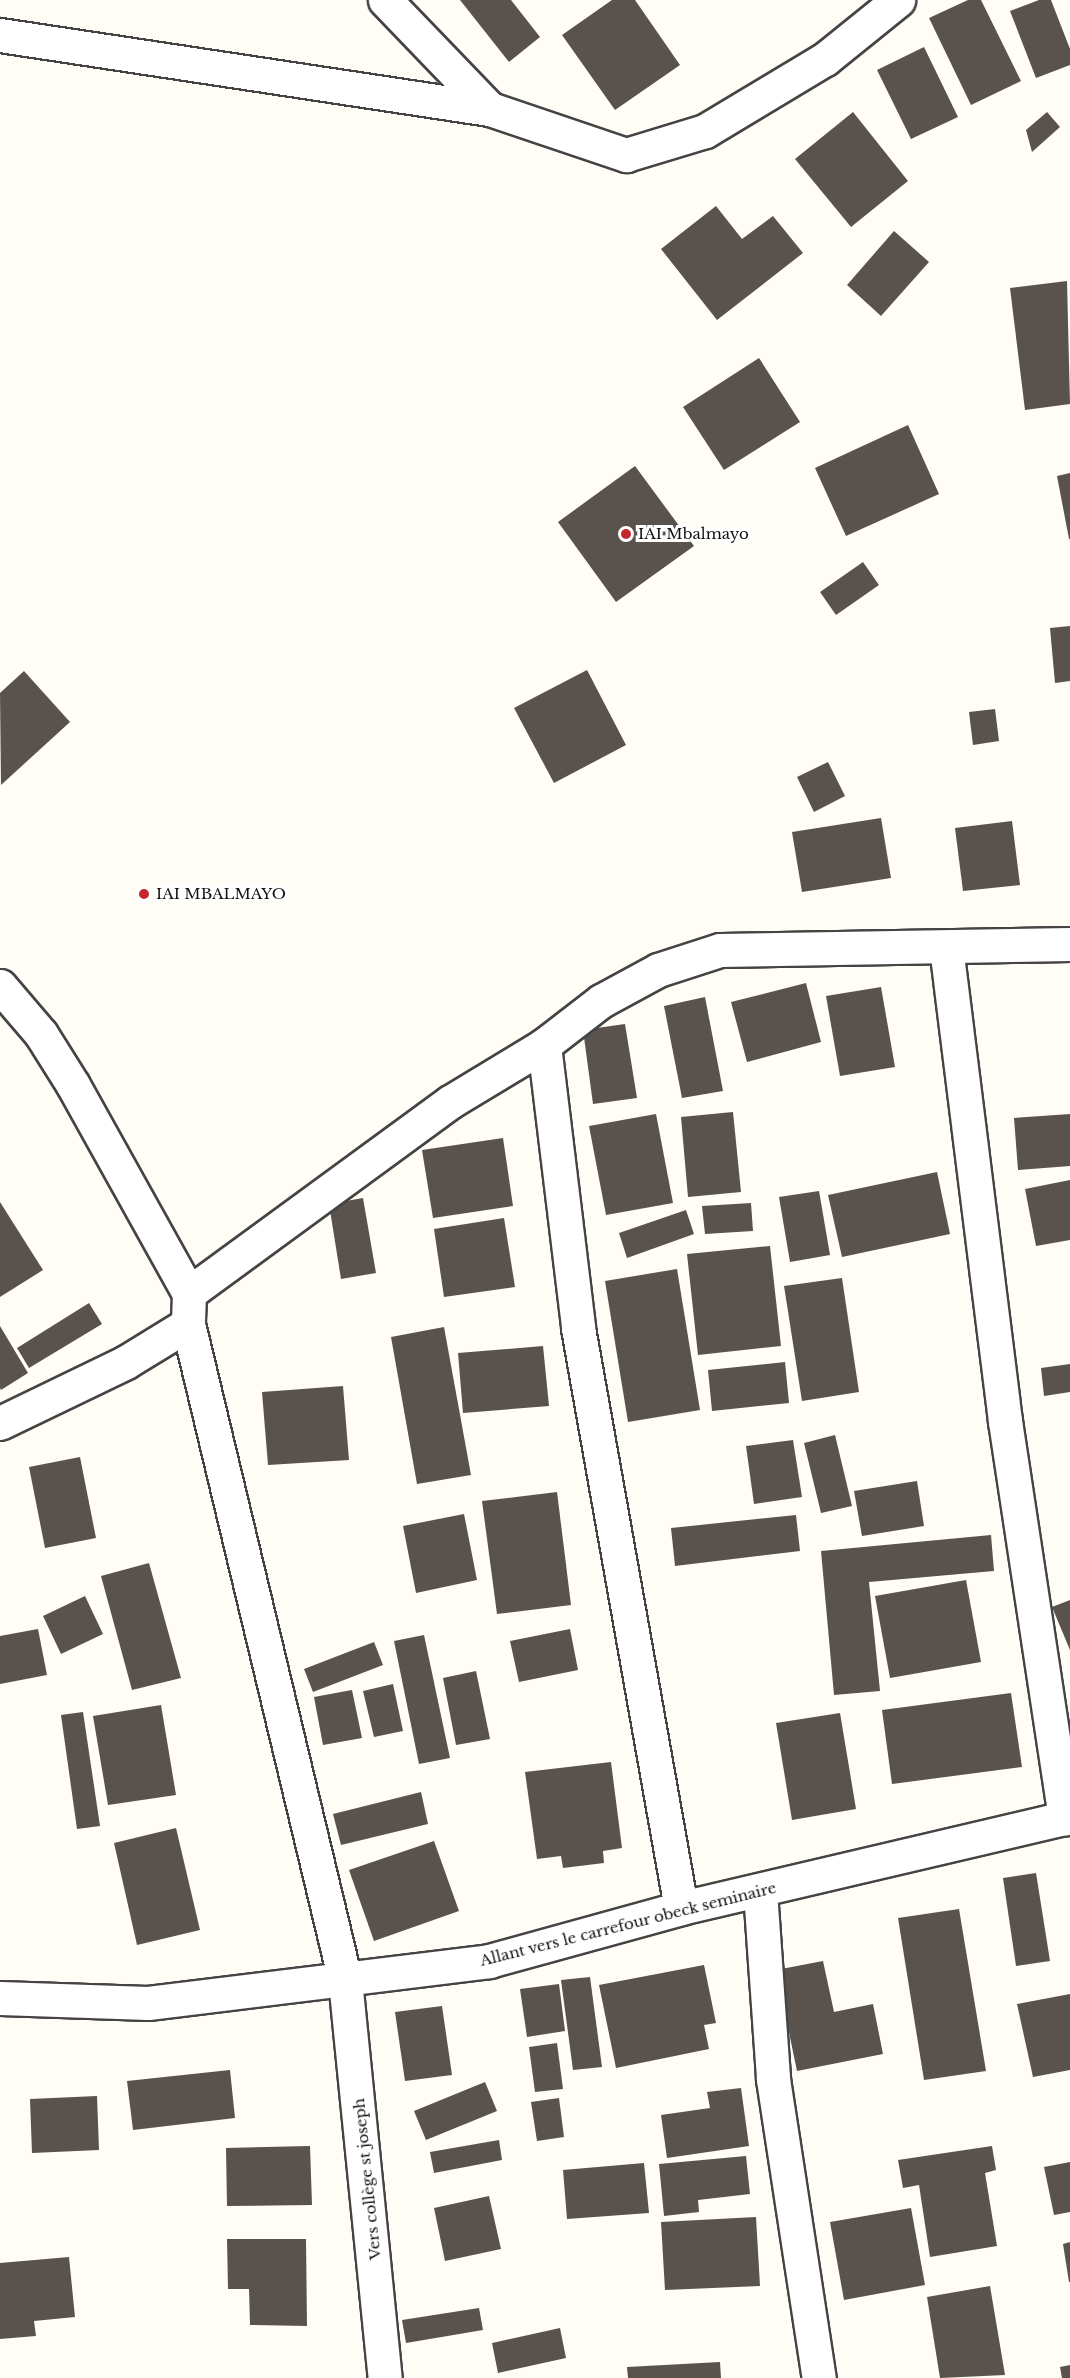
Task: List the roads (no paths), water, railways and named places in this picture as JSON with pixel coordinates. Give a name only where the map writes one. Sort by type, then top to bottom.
[{"type":"street","points":[[385,0],[490,109]]},
{"type":"street","points":[[0,35],[490,109],[626,155],[705,131],[825,59],[898,0]]},
{"type":"street","points":[[0,1423],[126,1362],[189,1309],[450,1102],[544,1045],[601,1001],[658,970],[720,950],[1070,944]]},
{"type":"street","points":[[946,947],[1005,1421],[1067,1818]]},
{"type":"street","name":"Vers collège st joseph","points":[[0,986],[41,1034],[117,1159],[189,1309],[345,1980],[386,2378]]},
{"type":"street","points":[[544,1045],[578,1328],[681,1908]]},
{"type":"street","name":"Allant vers le carrefour obeck seminaire","points":[[0,1998],[148,2003],[489,1961],[681,1908],[1067,1818]]},
{"type":"street","points":[[760,1891],[773,2079],[819,2378]]},
{"type":"place","name":"IAI Mbalmayo","points":[[626,534]]},
{"type":"place","name":"IAI MBALMAYO","points":[[144,894]]}]
